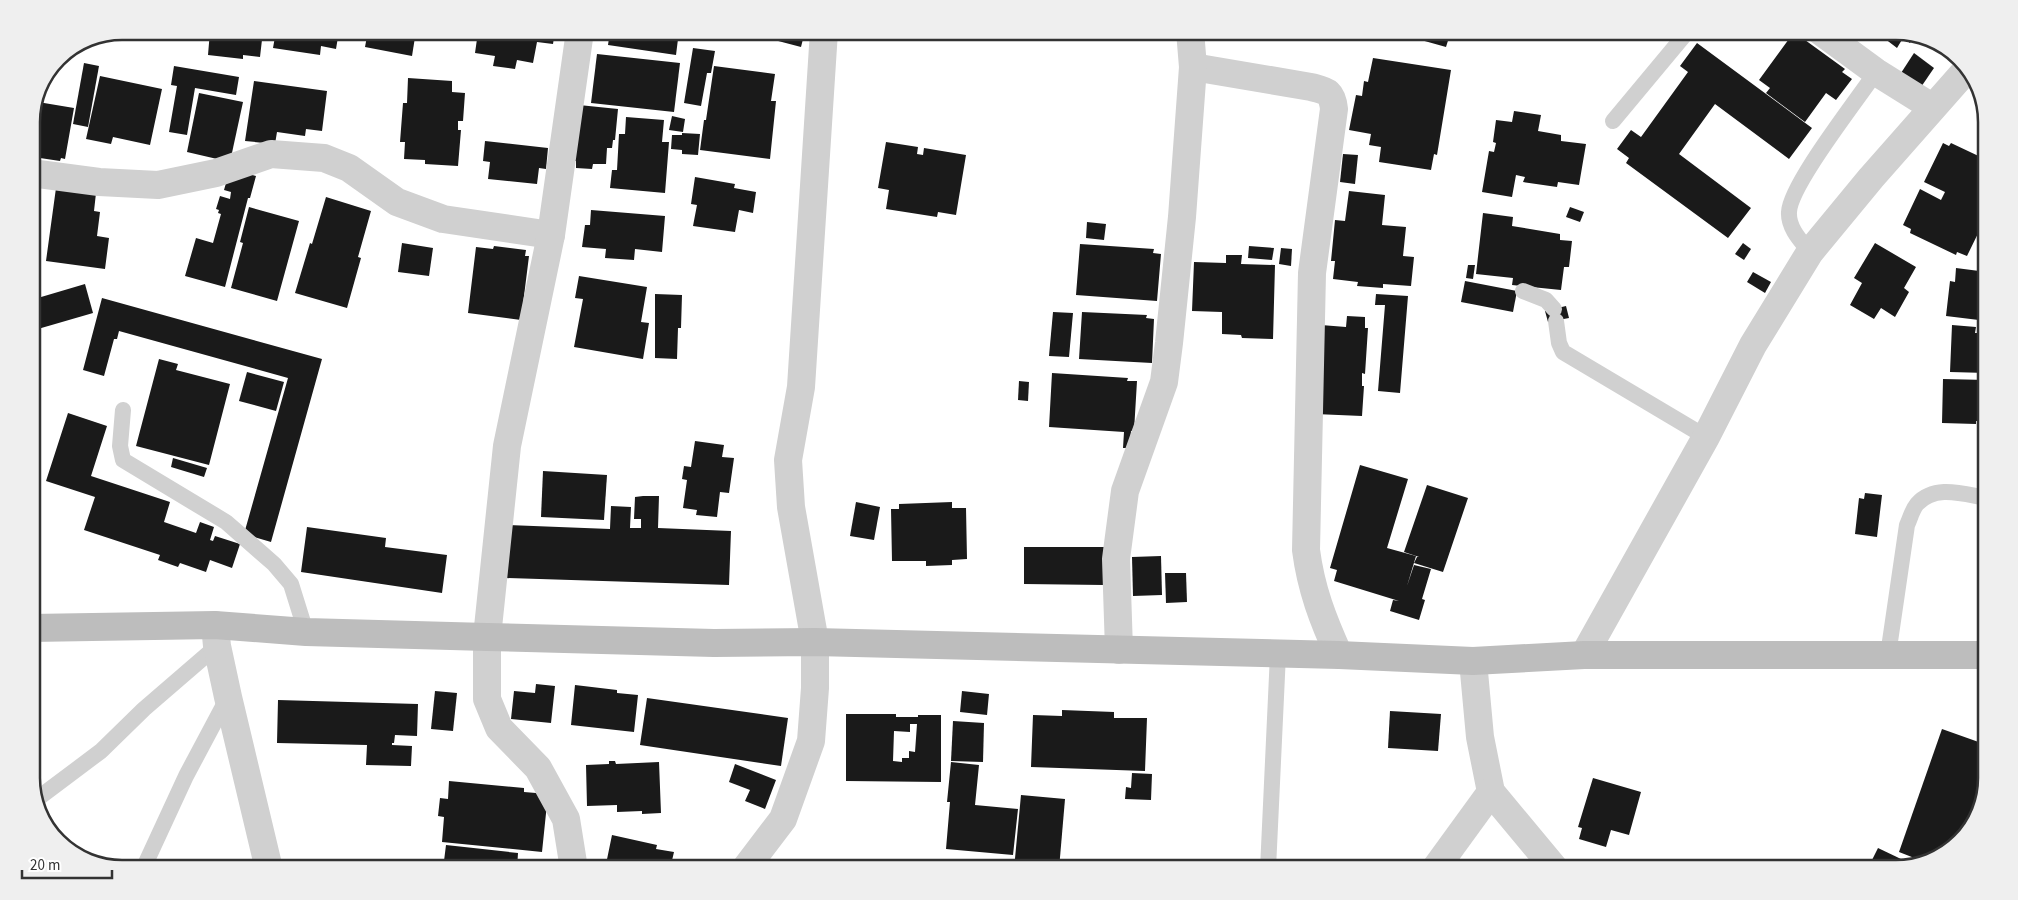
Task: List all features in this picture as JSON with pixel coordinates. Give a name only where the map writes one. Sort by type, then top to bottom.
[{"type":"main road","points":[[40,628],[216,636],[306,632],[714,643],[815,642],[1339,655],[1473,661],[1584,655],[1978,655]]},
{"type":"street","points":[[573,860],[566,818],[538,768],[499,728],[487,699],[487,637],[507,446],[551,235],[579,40]]},
{"type":"street","points":[[752,860],[783,819],[811,741],[815,688],[815,642],[791,507],[788,460],[801,387],[823,40]]},
{"type":"street","points":[[1119,650],[1116,559],[1126,491],[1164,382],[1182,217],[1192,67],[1190,40]]},
{"type":"street","points":[[1832,40],[1876,72],[1932,108]]},
{"type":"street","points":[[1192,67],[1311,87],[1328,92],[1333,100],[1334,109],[1312,273],[1306,550],[1310,576],[1321,614],[1339,655]]},
{"type":"street","points":[[1584,655],[1706,437],[1753,345],[1810,252],[1962,74]]},
{"type":"street","points":[[40,174],[99,182],[158,184],[216,173],[271,154],[324,158],[349,168],[397,202],[442,219],[551,235]]},
{"type":"street","points":[[216,636],[228,697],[267,860]]},
{"type":"street","points":[[1473,661],[1480,737],[1491,792],[1548,860]]},
{"type":"street","points":[[1442,860],[1491,792]]},
{"type":"lane","points":[[1613,121],[1680,40]]},
{"type":"lane","points":[[1810,252],[1794,231],[1788,213],[1796,188],[1876,72]]},
{"type":"lane","points":[[1523,291],[1546,300],[1555,315],[1559,343],[1563,352],[1706,437]]},
{"type":"lane","points":[[123,410],[120,446],[123,460],[226,522],[274,564],[291,584],[306,632]]},
{"type":"lane","points":[[1888,655],[1907,525],[1916,505],[1926,496],[1940,491],[1978,497]]},
{"type":"lane","points":[[42,796],[101,751],[216,636]]},
{"type":"lane","points":[[1268,860],[1278,654]]},
{"type":"lane","points":[[147,860],[186,776],[228,697]]},
{"type":"building","points":[[209,40],[262,40],[260,57],[243,55],[243,59],[208,55]]},
{"type":"building","points":[[274,40],[338,40],[336,49],[321,46],[320,55],[273,48]]},
{"type":"building","points":[[366,40],[415,40],[412,56],[365,47]]},
{"type":"building","points":[[477,40],[554,40],[553,44],[537,42],[533,63],[517,60],[515,69],[493,66],[495,56],[475,53]]},
{"type":"building","points":[[609,40],[678,40],[676,55],[608,45]]},
{"type":"building","points":[[774,40],[803,40],[801,47]]},
{"type":"building","points":[[1421,40],[1448,40],[1446,47]]},
{"type":"building","points":[[1788,40],[1805,40],[1845,69],[1842,72],[1852,79],[1836,100],[1826,93],[1805,122],[1766,93],[1770,88],[1759,80]]},
{"type":"building","points":[[1887,40],[1901,41],[1897,48]]},
{"type":"building","points":[[1697,43],[1812,128],[1789,159],[1715,104],[1679,154],[1751,208],[1728,238],[1626,163],[1629,158],[1617,149],[1631,130],[1641,137],[1688,72],[1680,66]]},
{"type":"building","points":[[693,48],[715,51],[711,73],[707,73],[701,106],[684,103]]},
{"type":"building","points":[[1914,53],[1934,68],[1921,87],[1901,73]]},
{"type":"building","points":[[597,54],[680,63],[674,112],[591,103]]},
{"type":"building","points":[[1373,58],[1451,70],[1437,155],[1434,154],[1431,170],[1379,162],[1381,147],[1369,145],[1371,134],[1349,130],[1356,95],[1362,96],[1364,81],[1368,82]]},
{"type":"building","points":[[84,63],[99,66],[88,127],[73,124]]},
{"type":"building","points":[[174,66],[239,77],[236,95],[195,88],[187,135],[169,132],[177,86],[171,85]]},
{"type":"building","points":[[714,66],[775,74],[771,101],[776,101],[770,159],[700,150]]},
{"type":"building","points":[[100,76],[162,89],[150,145],[113,137],[111,144],[86,139]]},
{"type":"building","points":[[408,78],[452,81],[452,92],[465,93],[463,121],[458,121],[458,130],[461,130],[458,166],[425,164],[425,160],[404,159],[405,142],[400,142],[403,103],[407,103]]},
{"type":"building","points":[[254,81],[327,91],[322,131],[306,129],[305,136],[277,132],[275,144],[245,141]]},
{"type":"building","points":[[199,93],[243,102],[230,162],[187,152]]},
{"type":"building","points":[[43,103],[74,108],[65,159],[61,158],[60,161],[40,158],[40,117]]},
{"type":"building","points":[[579,105],[618,109],[615,140],[613,140],[612,148],[607,148],[606,164],[593,164],[592,169],[576,168],[576,161],[574,161]]},
{"type":"building","points":[[1514,111],[1541,115],[1538,131],[1561,135],[1561,141],[1586,144],[1579,185],[1558,182],[1557,187],[1523,182],[1525,177],[1516,175],[1512,197],[1482,192],[1489,151],[1494,152],[1496,143],[1493,142],[1496,120],[1512,122]]},
{"type":"building","points":[[672,116],[685,119],[683,132],[669,130]]},
{"type":"building","points":[[626,117],[664,120],[662,142],[669,142],[665,193],[610,188],[612,170],[617,170],[619,134],[625,134]]},
{"type":"building","points":[[682,133],[700,134],[698,155],[682,154],[682,150],[671,149],[672,135],[682,135]]},
{"type":"building","points":[[485,141],[548,148],[546,169],[539,168],[537,184],[488,179],[490,162],[483,161]]},
{"type":"building","points":[[886,142],[918,147],[917,154],[923,155],[924,148],[966,155],[956,215],[938,212],[937,217],[886,209],[889,190],[878,188]]},
{"type":"building","points":[[1943,143],[1949,146],[1951,143],[1978,156],[1978,233],[1967,256],[1957,252],[1956,255],[1910,233],[1911,229],[1903,225],[1920,189],[1941,200],[1945,192],[1924,182]]},
{"type":"building","points":[[1343,154],[1358,155],[1355,184],[1340,182]]},
{"type":"building","points":[[230,169],[256,176],[250,198],[248,198],[225,287],[185,276],[196,238],[213,243],[221,214],[216,209],[220,196],[230,199],[231,192],[224,190]]},
{"type":"building","points":[[695,177],[735,184],[734,188],[756,192],[753,213],[739,210],[735,232],[693,226],[697,205],[691,204]]},
{"type":"building","points":[[56,188],[96,193],[94,211],[100,212],[97,236],[109,238],[105,269],[46,261]]},
{"type":"building","points":[[1349,191],[1385,195],[1382,225],[1406,227],[1403,256],[1414,257],[1411,286],[1383,284],[1383,288],[1357,286],[1358,282],[1333,279],[1335,261],[1331,261],[1335,220],[1345,221]]},
{"type":"building","points":[[326,197],[371,211],[358,257],[361,258],[347,308],[295,293]]},
{"type":"building","points":[[249,207],[299,221],[277,301],[231,288],[243,243],[240,242]]},
{"type":"building","points":[[1570,207],[1584,212],[1580,222],[1566,217]]},
{"type":"building","points":[[591,210],[665,216],[662,252],[635,249],[634,260],[605,258],[606,249],[582,247],[585,225],[590,225]]},
{"type":"building","points":[[1483,213],[1513,217],[1512,226],[1560,234],[1560,240],[1572,241],[1569,267],[1564,267],[1561,290],[1512,285],[1513,278],[1476,274]]},
{"type":"building","points":[[1087,222],[1106,224],[1104,240],[1086,238]]},
{"type":"building","points":[[402,243],[433,248],[429,276],[398,272]]},
{"type":"building","points":[[1743,243],[1751,249],[1744,260],[1735,254]]},
{"type":"building","points":[[1875,243],[1916,267],[1904,288],[1909,292],[1895,317],[1881,308],[1874,319],[1850,305],[1862,283],[1854,278]]},
{"type":"building","points":[[1080,244],[1154,249],[1153,253],[1161,254],[1157,301],[1076,295]]},
{"type":"building","points":[[494,246],[526,250],[525,256],[529,256],[521,320],[468,313],[476,247],[493,249]]},
{"type":"building","points":[[1249,246],[1274,248],[1272,260],[1248,258]]},
{"type":"building","points":[[1281,248],[1292,249],[1291,266],[1279,264]]},
{"type":"building","points":[[1226,255],[1242,255],[1241,264],[1275,265],[1273,339],[1242,338],[1241,335],[1222,334],[1222,312],[1192,311],[1194,262],[1226,263]]},
{"type":"building","points":[[1468,265],[1475,265],[1473,279],[1466,278]]},
{"type":"building","points":[[1956,268],[1978,271],[1978,320],[1946,316],[1950,281],[1955,282]]},
{"type":"building","points":[[1753,272],[1771,282],[1765,293],[1747,282]]},
{"type":"building","points":[[579,276],[647,287],[641,322],[649,323],[643,359],[574,347],[583,299],[575,298]]},
{"type":"building","points":[[1465,281],[1517,291],[1513,312],[1461,302]]},
{"type":"building","points":[[85,284],[93,313],[40,328],[40,297]]},
{"type":"building","points":[[655,294],[682,295],[681,328],[678,328],[677,359],[655,358]]},
{"type":"building","points":[[1376,294],[1408,296],[1400,393],[1378,391],[1385,305],[1375,305]]},
{"type":"building","points":[[102,298],[322,359],[271,542],[244,534],[288,378],[119,331],[117,339],[114,339],[104,376],[83,370]]},
{"type":"building","points":[[1566,306],[1569,318],[1548,322],[1545,311]]},
{"type":"building","points":[[1053,312],[1073,313],[1069,357],[1049,356]]},
{"type":"building","points":[[1082,312],[1147,315],[1146,318],[1154,319],[1152,363],[1079,359]]},
{"type":"building","points":[[1347,316],[1365,317],[1365,328],[1368,328],[1365,374],[1362,373],[1362,386],[1364,386],[1362,416],[1315,414],[1321,325],[1346,327]]},
{"type":"building","points":[[1952,325],[1976,327],[1975,333],[1978,333],[1978,373],[1950,372]]},
{"type":"building","points":[[159,359],[178,364],[176,370],[230,384],[209,465],[136,446]]},
{"type":"building","points":[[247,372],[284,382],[276,411],[239,401]]},
{"type":"building","points":[[1052,373],[1128,378],[1127,381],[1137,381],[1134,431],[1131,431],[1130,448],[1123,448],[1124,432],[1049,427]]},
{"type":"building","points":[[1943,379],[1978,380],[1978,421],[1976,421],[1976,424],[1942,423]]},
{"type":"building","points":[[1019,381],[1029,382],[1028,401],[1018,400]]},
{"type":"building","points":[[68,413],[107,426],[91,476],[170,502],[164,522],[196,533],[200,522],[214,527],[210,540],[213,541],[215,536],[240,544],[232,568],[210,560],[206,572],[180,563],[178,567],[158,560],[160,555],[84,530],[95,497],[46,481]]},
{"type":"building","points":[[695,441],[724,445],[722,457],[734,458],[729,493],[720,492],[717,517],[696,515],[697,510],[683,508],[687,480],[682,479],[684,466],[691,467]]},
{"type":"building","points":[[173,458],[207,468],[204,477],[171,467]]},
{"type":"building","points":[[1360,465],[1408,479],[1387,548],[1416,556],[1407,586],[1414,565],[1431,569],[1422,599],[1425,600],[1419,620],[1390,611],[1393,600],[1399,601],[1334,581],[1337,570],[1330,568]]},
{"type":"building","points":[[543,471],[607,475],[604,520],[541,517]]},
{"type":"building","points":[[1427,485],[1468,498],[1443,572],[1414,563],[1417,557],[1419,557],[1404,552]]},
{"type":"building","points":[[1865,493],[1882,495],[1877,537],[1855,534],[1859,498],[1864,499]]},
{"type":"building","points":[[659,496],[658,528],[731,531],[729,585],[505,578],[507,525],[610,529],[611,506],[631,507],[630,528],[641,528],[641,519],[634,519],[635,497]]},
{"type":"building","points":[[856,502],[880,507],[874,540],[850,536]]},
{"type":"building","points":[[952,502],[952,508],[966,508],[967,559],[952,560],[952,565],[926,566],[926,561],[892,561],[891,509],[899,509],[899,504]]},
{"type":"building","points":[[307,527],[386,538],[385,547],[447,555],[442,593],[301,572]]},
{"type":"building","points":[[1024,547],[1105,547],[1104,585],[1024,584]]},
{"type":"building","points":[[1161,556],[1162,595],[1133,596],[1132,557]]},
{"type":"building","points":[[1165,573],[1186,573],[1187,602],[1166,603]]},
{"type":"building","points":[[536,684],[555,686],[551,723],[511,719],[514,691],[535,693]]},
{"type":"building","points":[[575,685],[617,690],[617,693],[638,695],[634,732],[571,725]]},
{"type":"building","points":[[435,691],[457,693],[453,731],[431,729]]},
{"type":"building","points":[[962,691],[989,694],[987,715],[960,712]]},
{"type":"building","points":[[647,698],[788,718],[781,766],[640,745]]},
{"type":"building","points":[[278,700],[418,704],[417,736],[395,735],[394,743],[392,743],[392,745],[412,746],[411,766],[366,765],[367,745],[277,743]]},
{"type":"building","points":[[1062,710],[1114,712],[1114,718],[1147,718],[1145,771],[1031,767],[1033,715],[1062,716]]},
{"type":"building","points":[[1390,711],[1441,714],[1438,751],[1388,748]]},
{"type":"building","points":[[846,714],[896,714],[896,717],[941,715],[941,782],[846,781]],"holes":[[[910,724],[917,724],[915,752],[909,751],[909,758],[902,758],[902,762],[893,761],[894,731],[910,732]]]},
{"type":"building","points":[[953,721],[984,723],[983,762],[951,761]]},
{"type":"building","points":[[1942,729],[1978,742],[1976,794],[1972,809],[1961,828],[1942,846],[1922,856],[1914,858],[1899,852]]},
{"type":"building","points":[[609,761],[615,761],[616,764],[659,762],[661,813],[642,814],[642,811],[617,812],[617,805],[587,806],[586,765],[609,764]]},
{"type":"building","points":[[951,762],[979,765],[975,805],[1018,809],[1013,855],[946,849],[950,802],[947,802]]},
{"type":"building","points":[[735,764],[776,780],[765,809],[745,801],[750,790],[729,782]]},
{"type":"building","points":[[1132,773],[1152,774],[1151,800],[1125,799],[1126,787],[1131,788]]},
{"type":"building","points":[[1593,778],[1641,792],[1629,835],[1611,830],[1606,847],[1579,839],[1582,828],[1578,827]]},
{"type":"building","points":[[449,781],[524,788],[524,792],[548,794],[542,852],[442,842],[444,817],[438,816],[440,798],[448,799]]},
{"type":"building","points":[[1021,795],[1065,799],[1060,860],[1015,860]]},
{"type":"building","points":[[612,835],[657,845],[656,849],[674,852],[672,860],[607,860]]},
{"type":"building","points":[[446,845],[518,853],[518,860],[444,860]]},
{"type":"building","points":[[1878,848],[1901,859],[1896,860],[1872,860]]}]
